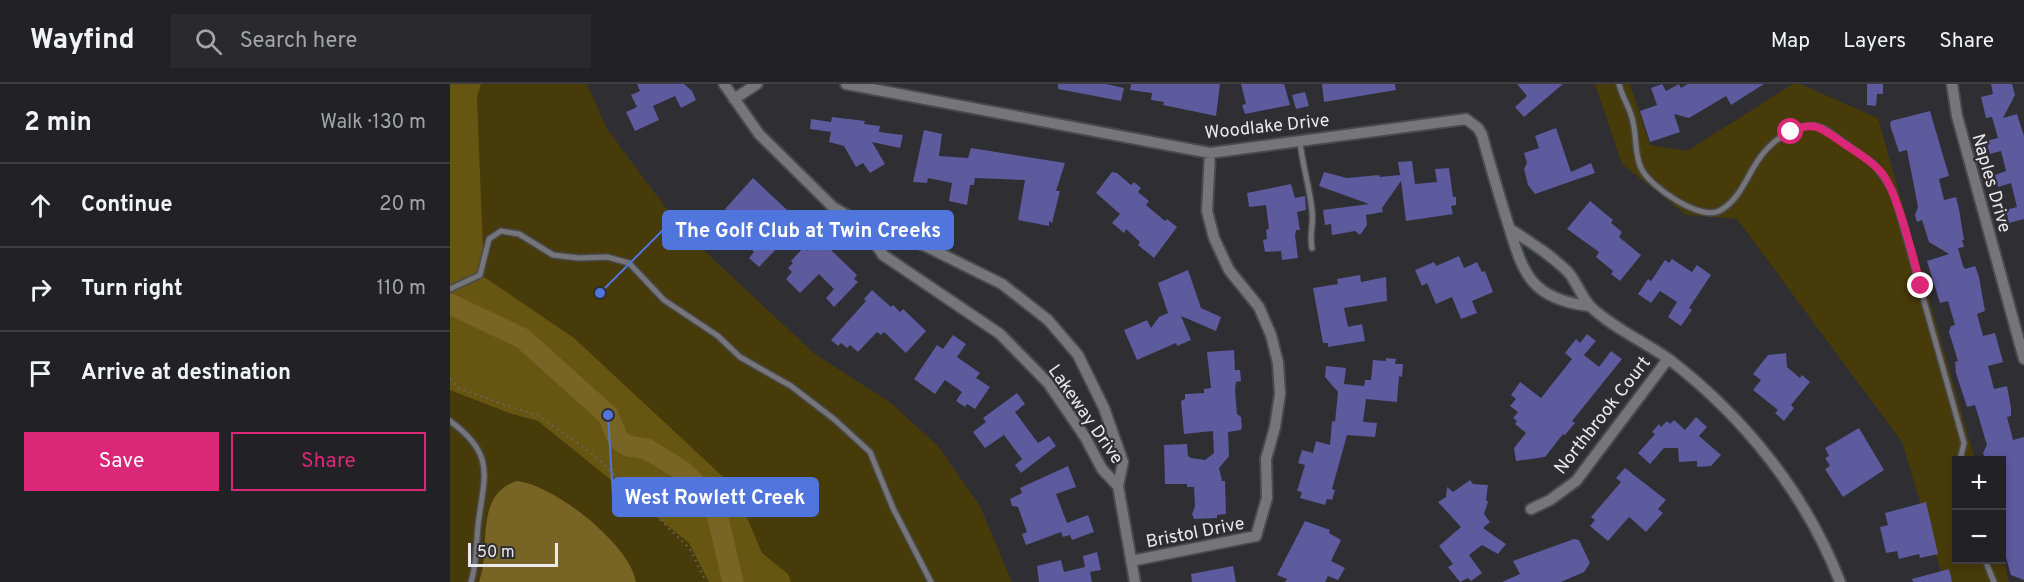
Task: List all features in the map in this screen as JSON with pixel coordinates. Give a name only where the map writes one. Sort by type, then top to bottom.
[{"type":"street","name":"Lakeway Drive","points":[[724,84],[759,134],[833,207],[863,225],[889,228],[1002,284],[1048,320],[1078,355],[1104,408],[1123,462],[1118,486],[1135,582]]},
{"type":"street","points":[[734,99],[757,84]]},
{"type":"street","name":"Woodlake Drive","points":[[846,84],[1210,153],[1466,119],[1478,128],[1482,135],[1518,260],[1534,284],[1552,298],[1590,306]]},
{"type":"street","name":"Naples Drive","points":[[1952,84],[1956,116],[2024,359]]},
{"type":"street","name":"Bristol Drive","points":[[1131,561],[1256,537],[1267,498],[1266,459],[1275,427],[1280,394],[1278,363],[1271,335],[1258,307],[1229,270],[1214,238],[1208,211],[1210,153]]},
{"type":"street","name":"Lakeway Drive","points":[[863,225],[883,255],[1000,334],[1024,358],[1048,383],[1085,437],[1102,469],[1118,486]]},
{"type":"street","name":"Woodlake Drive","points":[[1510,229],[1550,255],[1570,274],[1590,306],[1668,359],[1728,412],[1779,472],[1808,514],[1840,582]]},
{"type":"street","name":"Northbrook Court","points":[[1532,509],[1550,500],[1576,481],[1668,359]]},
{"type":"lane","points":[[1619,84],[1632,117],[1642,170],[1680,203],[1703,212],[1713,214],[1722,210],[1743,189],[1765,151],[1786,135],[1804,126],[1817,125],[1825,129],[1878,169],[1894,195],[1945,369],[1964,442],[1961,456]]},
{"type":"lane","points":[[1300,141],[1302,168],[1313,215],[1312,248]]},
{"type":"lane","points":[[450,289],[480,275],[489,239],[501,231],[519,234],[553,255],[579,258],[607,257],[629,263],[664,300],[718,336],[750,364],[791,386],[867,448],[897,516],[931,582]]},
{"type":"lane","points":[[450,421],[470,439],[481,458],[486,476],[476,560],[471,582]]},
{"type":"lane","points":[[1987,564],[1994,582]]},
{"type":"path","points":[[450,379],[459,389],[539,416],[593,454],[690,549],[706,582]]},
{"type":"shaded area","points":[[450,84],[587,84],[607,129],[684,232],[815,354],[891,403],[938,446],[980,506],[1012,582],[450,582]]},
{"type":"shaded area","points":[[450,84],[481,84],[477,97],[484,277],[574,338],[734,487],[762,553],[788,574],[791,582],[709,582],[689,543],[538,421],[509,413],[450,390]]},
{"type":"shaded area","points":[[1595,84],[1630,84],[1650,145],[1687,151],[1793,84],[1800,84],[1878,118],[1974,456],[1952,456],[1952,564],[2004,564],[2009,582],[1944,582],[1902,442],[1737,219],[1686,215],[1622,164]]},
{"type":"shaded area","points":[[517,481],[550,493],[588,519],[620,551],[631,567],[636,582],[479,582],[483,568],[489,510],[494,498],[503,488]]},
{"type":"building","points":[[637,84],[684,84],[692,91],[696,100],[681,108],[675,96],[653,106],[659,120],[635,131],[626,112],[637,107],[631,95],[640,91]]},
{"type":"building","points":[[1058,84],[1106,84],[1124,88],[1121,101],[1058,89]]},
{"type":"building","points":[[1131,84],[1220,84],[1216,116],[1163,105],[1164,102],[1151,100],[1152,93],[1130,90]]},
{"type":"building","points":[[1241,84],[1284,84],[1290,105],[1245,114],[1242,105],[1246,104]]},
{"type":"building","points":[[1322,84],[1395,84],[1396,90],[1324,102]]},
{"type":"building","points":[[1517,84],[1563,84],[1524,117],[1515,107],[1527,96]]},
{"type":"building","points":[[1662,84],[1666,91],[1679,84],[1681,88],[1688,84],[1764,84],[1731,105],[1726,96],[1689,118],[1674,114],[1680,132],[1650,142],[1640,111],[1657,105],[1651,88]]},
{"type":"building","points":[[1867,84],[1883,84],[1883,94],[1877,94],[1876,106],[1867,105]]},
{"type":"building","points":[[1991,84],[2012,84],[2015,95],[2003,118],[2017,114],[2024,136],[2024,219],[2009,223],[2006,210],[2017,207],[2011,183],[1998,187],[1995,175],[2006,171],[2001,151],[1990,154],[1986,141],[1998,138],[1992,117],[1986,118],[1981,97],[1993,94]]},
{"type":"building","points":[[1305,92],[1309,106],[1296,109],[1292,95]]},
{"type":"building","points":[[1930,111],[1949,176],[1939,179],[1944,200],[1956,197],[1964,240],[1962,240],[1964,247],[1958,248],[1963,266],[1965,269],[1975,266],[1985,311],[1977,314],[1983,336],[1995,333],[2003,362],[1988,366],[1994,389],[2007,386],[2011,416],[2007,417],[2013,440],[2024,437],[2024,580],[2011,575],[2006,558],[2006,456],[1984,456],[1987,445],[1975,405],[1967,407],[1956,373],[1955,362],[1958,361],[1949,332],[1951,326],[1955,325],[1948,301],[1940,303],[1927,261],[1949,254],[1929,242],[1922,220],[1917,222],[1915,215],[1918,207],[1907,150],[1899,152],[1890,125],[1891,121]]},
{"type":"building","points":[[832,117],[865,121],[864,124],[880,126],[879,132],[903,135],[900,148],[872,142],[885,164],[870,173],[863,163],[856,167],[844,146],[829,142],[831,132],[810,129],[811,119],[831,122]]},
{"type":"building","points":[[1556,128],[1571,172],[1591,163],[1595,173],[1535,194],[1528,185],[1524,169],[1527,163],[1524,153],[1539,148],[1535,136]]},
{"type":"building","points":[[924,130],[942,134],[939,156],[968,158],[971,148],[1065,163],[1056,191],[1060,191],[1052,223],[1049,221],[1049,226],[1018,220],[1025,180],[975,178],[974,185],[970,185],[967,205],[949,201],[952,183],[928,178],[927,183],[913,182]]},
{"type":"building","points":[[1412,161],[1415,184],[1437,182],[1435,169],[1449,168],[1453,197],[1456,197],[1456,205],[1451,206],[1453,214],[1406,221],[1401,181],[1382,208],[1383,212],[1366,215],[1367,225],[1360,235],[1355,231],[1332,235],[1331,224],[1325,225],[1323,210],[1369,204],[1319,186],[1324,172],[1347,178],[1400,175],[1398,162]]},
{"type":"building","points":[[1112,172],[1117,173],[1131,185],[1134,182],[1141,188],[1138,192],[1149,201],[1146,205],[1165,221],[1167,219],[1177,227],[1154,258],[1138,245],[1140,242],[1126,229],[1124,233],[1112,223],[1120,214],[1096,193]]},
{"type":"building","points":[[753,178],[801,223],[793,232],[780,219],[765,235],[778,247],[759,267],[749,258],[754,252],[736,235],[743,227],[725,209]]},
{"type":"building","points":[[1291,184],[1295,198],[1305,196],[1306,210],[1297,212],[1300,230],[1296,230],[1295,235],[1298,258],[1282,260],[1281,251],[1265,252],[1263,240],[1267,239],[1266,230],[1269,229],[1266,205],[1249,207],[1247,193]]},
{"type":"building","points":[[1590,201],[1613,220],[1611,223],[1622,232],[1619,237],[1641,255],[1620,281],[1611,274],[1613,271],[1596,257],[1599,252],[1567,229]]},
{"type":"building","points":[[821,236],[832,247],[830,249],[857,275],[854,279],[858,282],[834,307],[826,298],[834,289],[819,274],[800,293],[786,279],[792,272],[788,268],[793,263],[791,261],[804,247],[807,251]]},
{"type":"building","points":[[1459,256],[1464,268],[1477,262],[1482,272],[1485,271],[1493,292],[1472,301],[1477,313],[1461,319],[1452,297],[1436,304],[1427,283],[1422,286],[1415,270],[1434,262],[1436,266]]},
{"type":"building","points":[[1672,259],[1692,272],[1697,265],[1711,275],[1689,308],[1692,310],[1681,326],[1668,317],[1677,302],[1660,291],[1651,303],[1638,294],[1648,279],[1651,281],[1665,260],[1669,263]]},
{"type":"building","points":[[1188,270],[1201,308],[1221,317],[1216,331],[1181,316],[1191,340],[1177,346],[1176,343],[1137,360],[1124,330],[1147,320],[1151,328],[1159,317],[1168,313],[1158,283]]},
{"type":"building","points":[[1360,275],[1361,282],[1386,277],[1387,301],[1344,308],[1348,327],[1362,324],[1365,341],[1328,347],[1328,343],[1323,343],[1313,288],[1338,284],[1337,279]]},
{"type":"building","points":[[872,290],[891,307],[893,305],[900,312],[903,309],[926,331],[906,353],[884,332],[881,335],[877,332],[858,352],[850,345],[847,348],[841,343],[838,346],[831,340],[866,301],[864,299]]},
{"type":"building","points":[[1587,334],[1596,341],[1584,355],[1599,367],[1611,351],[1622,359],[1572,421],[1575,423],[1545,457],[1516,461],[1514,448],[1526,433],[1515,424],[1517,421],[1513,418],[1518,412],[1510,406],[1516,399],[1511,395],[1520,382],[1541,398],[1572,359],[1565,353],[1576,339],[1580,343]]},
{"type":"building","points":[[953,335],[966,344],[957,357],[980,373],[976,378],[990,387],[975,409],[967,404],[965,407],[956,401],[962,392],[945,380],[935,394],[914,379],[937,345],[943,349]]},
{"type":"building","points":[[1234,350],[1235,370],[1240,370],[1241,381],[1236,382],[1235,390],[1237,414],[1241,417],[1242,427],[1241,430],[1228,432],[1229,456],[1219,468],[1222,481],[1225,481],[1226,514],[1217,515],[1217,518],[1194,519],[1192,514],[1195,506],[1194,487],[1187,487],[1187,484],[1165,484],[1164,445],[1187,444],[1188,456],[1191,458],[1205,460],[1214,453],[1213,431],[1184,434],[1181,401],[1185,399],[1185,394],[1204,393],[1204,389],[1211,388],[1207,352]]},
{"type":"building","points":[[1786,353],[1787,367],[1800,378],[1802,375],[1810,382],[1791,405],[1794,408],[1784,421],[1775,413],[1778,410],[1753,390],[1761,380],[1753,374],[1768,355]]},
{"type":"building","points":[[1386,358],[1396,359],[1395,364],[1403,364],[1402,377],[1399,376],[1397,402],[1366,399],[1363,422],[1377,423],[1375,437],[1347,435],[1332,489],[1335,490],[1332,500],[1327,499],[1325,505],[1300,498],[1302,492],[1297,491],[1305,465],[1298,463],[1302,450],[1313,453],[1316,441],[1330,445],[1332,421],[1335,422],[1338,392],[1325,377],[1326,366],[1346,368],[1344,384],[1364,386],[1365,380],[1371,380],[1373,360],[1386,361]]},
{"type":"building","points":[[1017,393],[1025,404],[1015,412],[1038,443],[1049,436],[1056,446],[1021,473],[1015,465],[1022,459],[1004,435],[985,448],[973,432],[986,422],[983,418]]},
{"type":"building","points":[[1696,417],[1707,427],[1699,436],[1721,455],[1711,466],[1697,467],[1697,461],[1679,462],[1678,448],[1664,448],[1650,464],[1638,453],[1655,434],[1652,432],[1659,424],[1661,427],[1667,421],[1670,424],[1674,420],[1685,430]]},
{"type":"building","points":[[1859,428],[1884,470],[1843,497],[1825,469],[1830,466],[1825,458],[1829,456],[1825,448]]},
{"type":"building","points":[[1068,466],[1076,487],[1056,494],[1067,523],[1088,515],[1094,532],[1072,540],[1070,535],[1063,537],[1061,532],[1026,545],[1022,534],[1027,532],[1018,507],[1012,506],[1010,499],[1022,493],[1020,488]]},
{"type":"building","points":[[1625,468],[1666,500],[1658,509],[1663,513],[1646,532],[1629,517],[1608,541],[1590,526],[1595,520],[1591,517],[1621,482],[1616,478]]},
{"type":"building","points":[[1470,480],[1473,484],[1488,485],[1486,500],[1488,502],[1484,514],[1490,522],[1483,528],[1506,544],[1498,554],[1482,545],[1469,555],[1482,573],[1471,581],[1468,578],[1460,582],[1448,567],[1453,564],[1439,546],[1461,527],[1438,502],[1446,497],[1447,487],[1453,492]]},
{"type":"building","points":[[1926,502],[1938,554],[1920,558],[1919,554],[1899,559],[1897,551],[1886,553],[1880,527],[1888,525],[1885,513]]},
{"type":"building","points":[[1305,521],[1330,530],[1329,533],[1341,540],[1331,561],[1345,568],[1338,580],[1328,576],[1325,582],[1285,582],[1287,579],[1277,575]]},
{"type":"building","points":[[1574,539],[1579,540],[1590,563],[1584,572],[1561,582],[1502,582],[1520,574],[1513,561]]},
{"type":"building","points":[[1097,552],[1101,570],[1090,572],[1092,582],[1039,582],[1037,566],[1061,560],[1064,572],[1085,567],[1083,556]]},
{"type":"building","points":[[1233,566],[1236,582],[1192,582],[1191,574]]},
{"type":"building","points":[[1949,569],[1952,582],[1913,582],[1912,579]]},
{"type":"waterway","points":[[450,304],[522,338],[608,415],[618,439],[628,446],[647,449],[681,470],[714,501],[733,582]]},
{"type":"place","name":"The Golf Club at Twin Creeks","points":[[600,293]]},
{"type":"place","name":"West Rowlett Creek","points":[[608,415]]},
{"type":"route","points":[[1791,132],[1804,126],[1817,125],[1874,164],[1883,174],[1893,191],[1921,286]]}]
